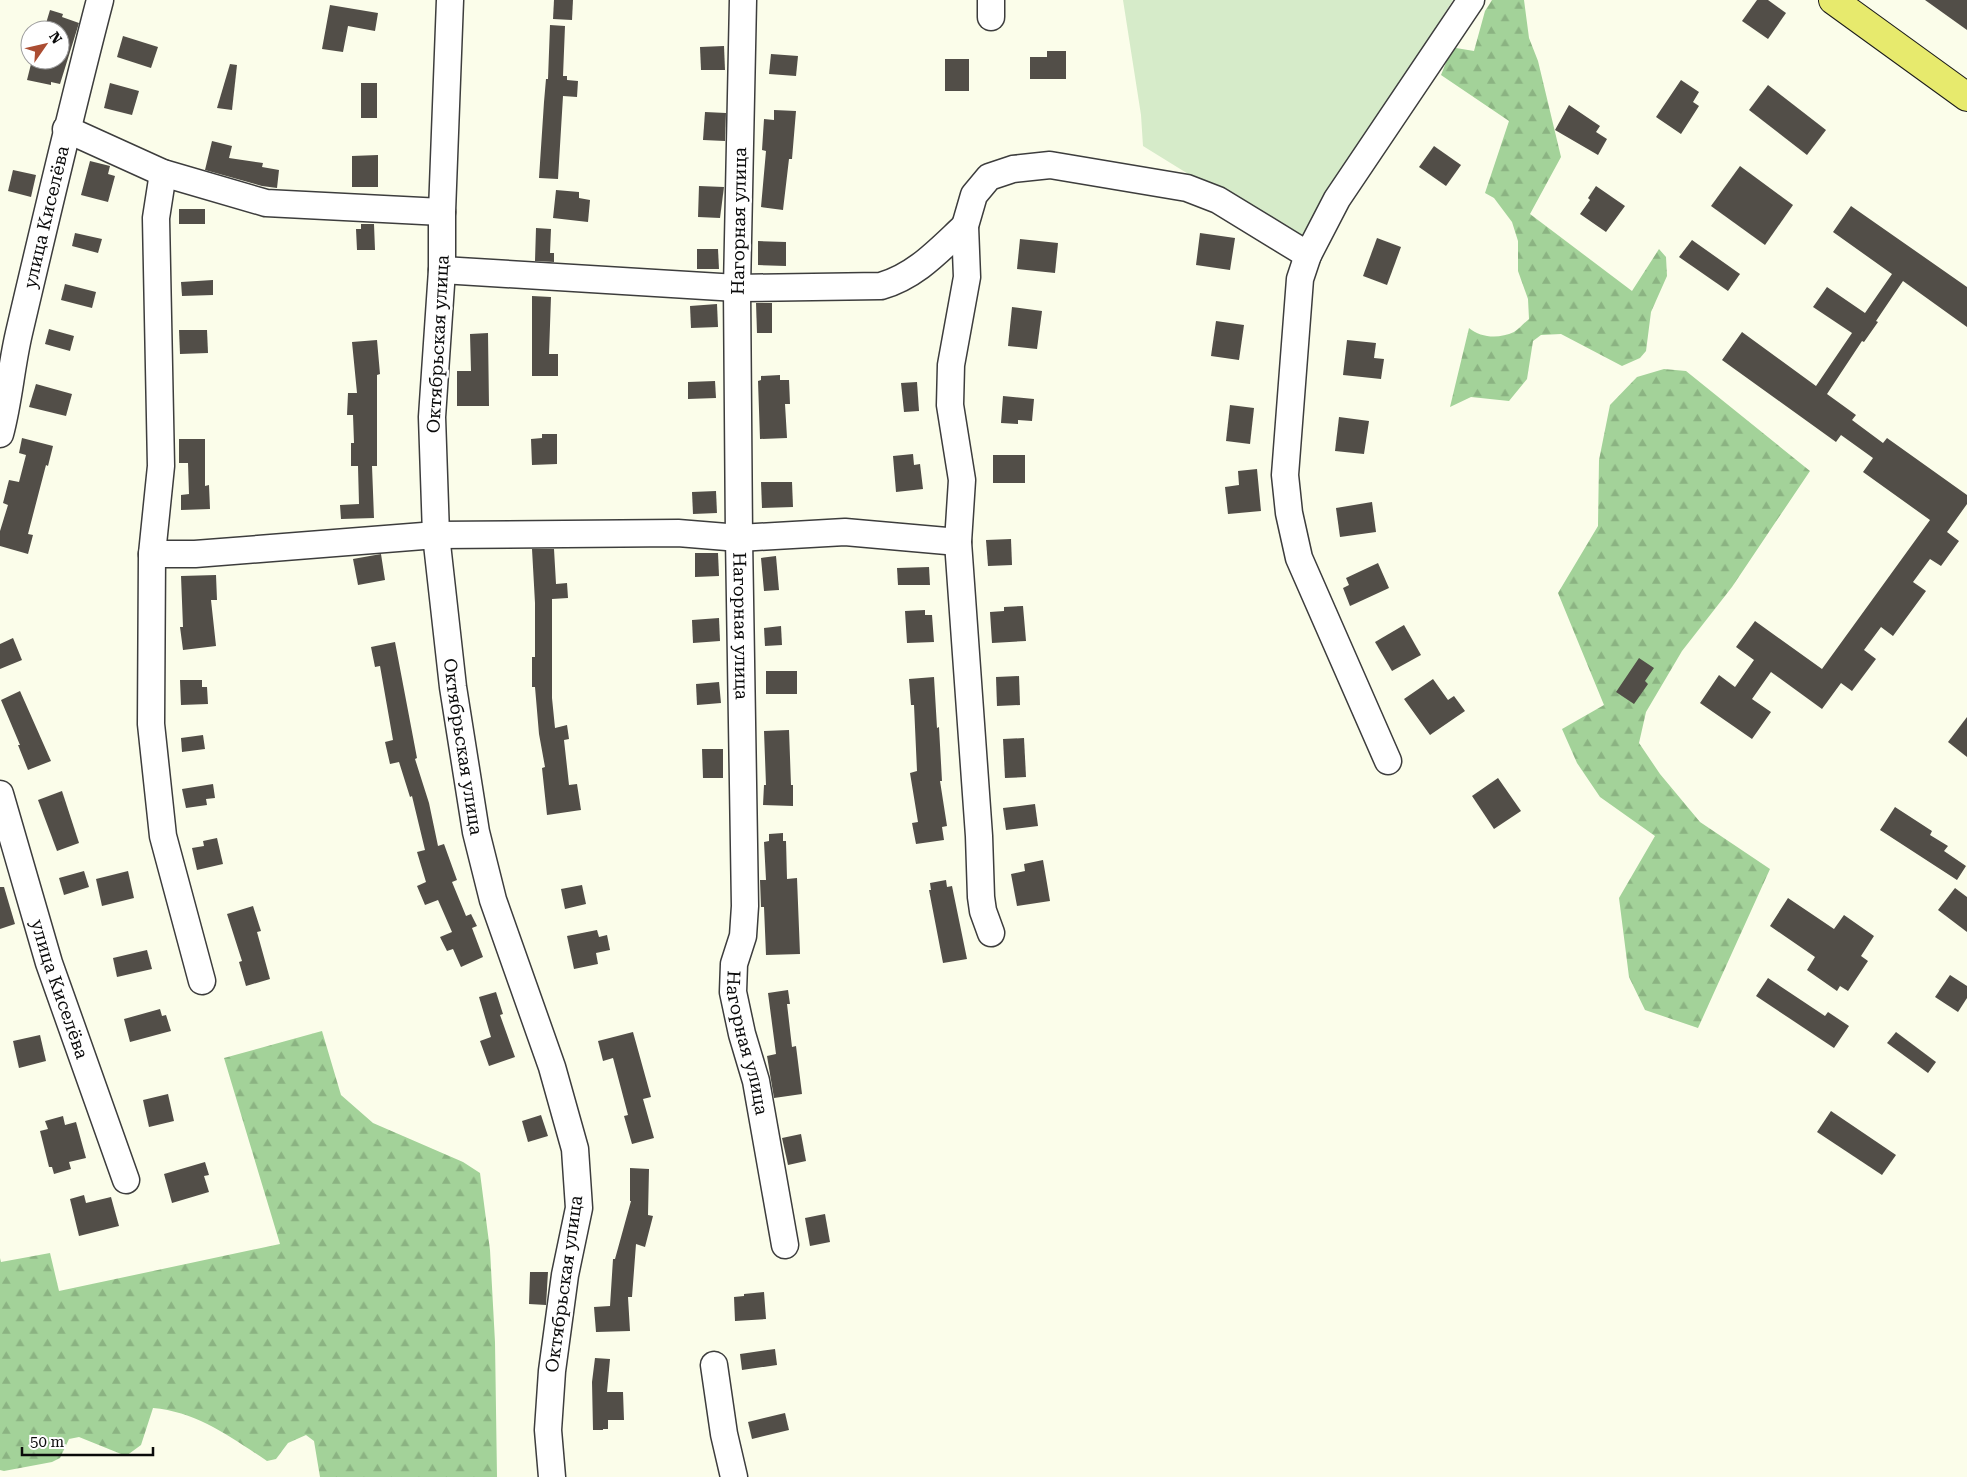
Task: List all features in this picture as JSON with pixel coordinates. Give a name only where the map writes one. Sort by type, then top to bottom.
[{"type":"main road","points":[[1832,0],[1967,98]]},
{"type":"street","name":"улица Киселёва","points":[[0,434],[7,410],[15,351],[66,129],[100,0]]},
{"type":"street","name":"Октябрьская улица","points":[[450,0],[442,212],[442,270],[432,417],[436,535],[453,687],[476,832],[493,900],[552,1067],[575,1149],[578,1208],[565,1275],[552,1371],[548,1430],[552,1477]]},
{"type":"street","name":"Нагорная улица","points":[[743,0],[737,288],[745,906],[743,936],[734,964],[733,992],[742,1034],[756,1080],[785,1245]]},
{"type":"street","points":[[1388,761],[1300,558],[1289,514],[1285,475],[1300,279],[1308,255],[1337,200],[1471,0]]},
{"type":"street","points":[[66,129],[164,173],[266,203],[442,212]]},
{"type":"street","points":[[990,933],[983,912],[981,897],[979,836],[958,542],[962,480],[950,405],[951,366],[967,276],[965,226],[974,195],[989,177],[1013,169],[1050,165],[1187,188],[1218,200],[1308,255]]},
{"type":"street","points":[[164,173],[156,218],[160,466],[152,554],[151,724],[162,827],[202,981]]},
{"type":"street","points":[[442,270],[737,288],[882,286],[899,281],[918,269],[965,226]]},
{"type":"street","points":[[152,554],[194,554],[436,535],[678,533],[739,538],[845,532],[958,542]]},
{"type":"street","name":"улица Киселёва","points":[[0,794],[49,963],[126,1180]]},
{"type":"street","points":[[714,1365],[724,1434],[734,1477]]},
{"type":"green space","points":[[1123,0],[1453,0],[1300,243],[1143,146],[1141,115]]},
{"type":"green space","points":[[1492,0],[1524,0],[1529,38],[1538,61],[1561,157],[1530,214],[1632,291],[1659,249],[1666,257],[1667,276],[1651,312],[1646,351],[1640,358],[1622,366],[1561,334],[1541,335],[1533,341],[1527,379],[1509,401],[1471,397],[1450,407],[1469,328],[1485,336],[1502,336],[1514,332],[1529,319],[1528,299],[1518,271],[1518,241],[1512,222],[1494,198],[1485,193],[1509,121],[1441,75],[1449,55],[1456,48],[1474,51],[1485,11]]},
{"type":"green space","points":[[1664,369],[1686,371],[1810,471],[1732,587],[1682,651],[1646,712],[1639,743],[1660,774],[1700,822],[1770,869],[1698,1028],[1645,1010],[1629,977],[1619,898],[1655,836],[1600,797],[1577,763],[1562,729],[1604,705],[1558,593],[1598,526],[1599,460],[1610,405],[1637,377]]},
{"type":"green space","points":[[322,1031],[341,1095],[373,1123],[463,1162],[480,1173],[490,1250],[495,1342],[497,1477],[320,1477],[314,1441],[306,1435],[288,1443],[276,1459],[267,1461],[227,1435],[199,1420],[169,1410],[153,1408],[141,1445],[126,1456],[79,1437],[69,1439],[60,1458],[52,1462],[4,1471],[0,1470],[0,1258],[1,1262],[50,1253],[59,1291],[280,1244],[224,1058]]},
{"type":"building","points":[[554,0],[573,0],[572,20],[553,19]]},
{"type":"building","points":[[1757,0],[1768,0],[1786,13],[1768,39],[1742,21]]},
{"type":"building","points":[[1925,0],[1967,0],[1967,30]]},
{"type":"building","points":[[330,5],[378,13],[375,31],[348,26],[343,52],[322,49]]},
{"type":"building","points":[[50,10],[63,14],[62,17],[79,23],[70,52],[70,20],[47,20]]},
{"type":"building","points":[[550,25],[565,26],[563,76],[567,76],[567,80],[578,81],[577,97],[563,96],[558,179],[539,178],[546,79],[548,79]]},
{"type":"building","points":[[123,36],[158,47],[151,68],[117,57]]},
{"type":"building","points":[[724,46],[725,70],[701,70],[700,47]]},
{"type":"building","points":[[1047,51],[1066,51],[1066,79],[1030,79],[1030,57],[1047,57]]},
{"type":"building","points":[[771,54],[798,56],[796,76],[769,74]]},
{"type":"building","points":[[945,59],[969,59],[969,91],[945,91]]},
{"type":"building","points":[[230,64],[237,65],[232,110],[217,108]]},
{"type":"building","points":[[30,70],[64,70],[60,84],[51,82],[51,85],[27,80]]},
{"type":"building","points":[[1681,80],[1699,92],[1693,102],[1699,106],[1681,134],[1656,117]]},
{"type":"building","points":[[110,83],[139,91],[132,115],[104,108]]},
{"type":"building","points":[[361,83],[377,83],[377,118],[361,118]]},
{"type":"building","points":[[1768,85],[1826,130],[1807,155],[1749,110]]},
{"type":"building","points":[[1569,105],[1600,126],[1596,132],[1607,139],[1598,155],[1555,130]]},
{"type":"building","points":[[774,110],[796,111],[792,159],[789,159],[783,210],[761,207],[766,151],[762,150],[764,119],[774,120]]},
{"type":"building","points":[[705,112],[726,113],[725,141],[703,140]]},
{"type":"building","points":[[212,141],[232,146],[229,158],[263,163],[262,167],[279,170],[277,188],[262,186],[205,170]]},
{"type":"building","points":[[1434,146],[1461,165],[1446,186],[1419,167]]},
{"type":"building","points":[[378,155],[378,187],[352,187],[352,156]]},
{"type":"building","points":[[90,161],[110,166],[108,174],[115,176],[108,202],[81,195]]},
{"type":"building","points":[[1740,166],[1793,205],[1765,245],[1711,206]]},
{"type":"building","points":[[13,170],[36,175],[31,197],[8,191]]},
{"type":"building","points":[[699,186],[724,187],[720,218],[698,217]]},
{"type":"building","points":[[1596,186],[1625,206],[1606,232],[1580,214],[1590,200],[1588,198]]},
{"type":"building","points":[[556,190],[579,192],[579,198],[590,200],[588,222],[553,218]]},
{"type":"building","points":[[1851,206],[1967,287],[1967,327],[1903,281],[1876,321],[1878,322],[1864,342],[1862,341],[1827,394],[1856,415],[1852,420],[1883,443],[1887,438],[1967,495],[1967,504],[1947,532],[1959,541],[1941,566],[1930,559],[1913,582],[1926,591],[1893,636],[1881,627],[1864,650],[1876,659],[1852,691],[1841,683],[1822,709],[1771,672],[1752,699],[1771,712],[1752,739],[1700,703],[1719,675],[1735,687],[1754,660],[1736,647],[1755,621],[1822,669],[1930,520],[1863,472],[1873,458],[1841,435],[1836,442],[1722,360],[1742,332],[1816,386],[1852,333],[1813,307],[1827,287],[1865,313],[1892,274],[1833,232]]},
{"type":"building","points":[[179,209],[205,209],[205,224],[179,224]]},
{"type":"building","points":[[361,224],[374,224],[375,250],[357,250],[356,229],[361,229]]},
{"type":"building","points":[[536,228],[551,229],[550,253],[554,253],[554,262],[535,261]]},
{"type":"building","points":[[75,233],[102,239],[98,253],[72,246]]},
{"type":"building","points":[[1200,233],[1235,238],[1230,270],[1196,265]]},
{"type":"building","points":[[1377,238],[1401,247],[1387,285],[1363,276]]},
{"type":"building","points":[[1020,239],[1058,243],[1055,273],[1017,269]]},
{"type":"building","points":[[1692,240],[1740,274],[1728,291],[1679,257]]},
{"type":"building","points":[[758,241],[786,242],[786,266],[758,265]]},
{"type":"building","points":[[697,249],[718,249],[719,269],[697,269]]},
{"type":"building","points":[[213,280],[213,295],[182,296],[181,282]]},
{"type":"building","points":[[65,284],[96,292],[92,308],[61,300]]},
{"type":"building","points":[[532,296],[551,297],[549,354],[558,354],[558,376],[532,376]]},
{"type":"building","points":[[756,303],[772,303],[772,333],[757,333]]},
{"type":"building","points":[[717,304],[718,327],[691,328],[690,306]]},
{"type":"building","points":[[1012,307],[1042,311],[1037,349],[1008,346]]},
{"type":"building","points":[[1216,321],[1244,325],[1239,360],[1211,356]]},
{"type":"building","points":[[49,329],[74,336],[70,351],[45,344]]},
{"type":"building","points":[[179,330],[207,330],[208,353],[180,354]]},
{"type":"building","points":[[488,333],[489,406],[457,406],[457,371],[471,371],[470,334]]},
{"type":"building","points":[[377,340],[380,374],[377,375],[377,466],[372,466],[374,518],[341,519],[340,505],[359,504],[358,466],[351,466],[351,443],[354,443],[353,415],[347,415],[348,393],[357,393],[352,342]]},
{"type":"building","points":[[1347,340],[1376,343],[1374,358],[1384,359],[1381,379],[1343,375]]},
{"type":"building","points":[[780,375],[780,380],[789,380],[790,404],[785,404],[787,438],[760,439],[758,381],[761,380],[761,376]]},
{"type":"building","points":[[715,381],[716,398],[688,399],[688,382]]},
{"type":"building","points":[[917,382],[919,411],[904,412],[901,383]]},
{"type":"building","points":[[36,384],[72,394],[66,416],[29,407]]},
{"type":"building","points":[[1003,396],[1034,399],[1032,421],[1018,420],[1018,424],[1001,423]]},
{"type":"building","points":[[1230,405],[1254,408],[1250,444],[1226,441]]},
{"type":"building","points":[[1339,417],[1369,421],[1364,454],[1335,451]]},
{"type":"building","points":[[542,434],[557,434],[557,464],[532,465],[531,439],[542,438]]},
{"type":"building","points":[[22,438],[53,446],[48,466],[46,465],[28,534],[33,535],[28,554],[0,546],[0,531],[8,505],[3,503],[9,480],[19,482],[26,455],[19,453]]},
{"type":"building","points":[[179,439],[205,439],[205,486],[209,485],[210,509],[181,510],[181,495],[189,494],[188,463],[179,463]]},
{"type":"building","points":[[913,454],[914,465],[920,464],[923,489],[896,492],[893,456]]},
{"type":"building","points":[[993,455],[1025,455],[1025,483],[993,483]]},
{"type":"building","points":[[1257,469],[1261,511],[1228,514],[1225,487],[1239,485],[1238,471]]},
{"type":"building","points":[[761,482],[792,482],[793,507],[762,508]]},
{"type":"building","points":[[716,491],[717,513],[693,514],[692,492]]},
{"type":"building","points":[[1372,502],[1376,532],[1340,537],[1336,508]]},
{"type":"building","points":[[1011,539],[1012,565],[988,566],[986,540]]},
{"type":"building","points":[[532,549],[554,549],[556,584],[567,583],[568,598],[552,599],[552,698],[555,728],[567,725],[569,739],[564,740],[569,785],[577,784],[581,810],[547,815],[542,768],[545,767],[539,734],[535,687],[532,687],[532,657],[535,657],[535,603]]},
{"type":"building","points":[[695,553],[718,553],[719,576],[695,577]]},
{"type":"building","points":[[381,554],[385,580],[358,585],[353,559]]},
{"type":"building","points":[[776,556],[779,590],[764,591],[761,558]]},
{"type":"building","points":[[1378,563],[1389,588],[1350,606],[1343,588],[1349,585],[1346,578]]},
{"type":"building","points":[[929,567],[930,585],[898,585],[897,568]]},
{"type":"building","points":[[216,575],[217,600],[211,600],[216,646],[183,650],[180,627],[183,627],[181,576]]},
{"type":"building","points":[[1023,606],[1026,641],[992,643],[990,612],[1004,611],[1004,607]]},
{"type":"building","points":[[925,610],[925,615],[932,615],[934,642],[907,643],[905,611]]},
{"type":"building","points":[[719,618],[720,641],[693,643],[692,620]]},
{"type":"building","points":[[1404,625],[1421,655],[1392,671],[1375,642]]},
{"type":"building","points":[[781,626],[782,645],[765,646],[764,628]]},
{"type":"building","points":[[13,638],[22,660],[0,669],[0,644]]},
{"type":"building","points":[[395,642],[417,758],[415,759],[429,803],[438,846],[444,844],[457,880],[452,882],[466,916],[471,914],[477,926],[472,928],[483,957],[461,967],[453,949],[447,951],[440,937],[452,932],[438,900],[425,905],[417,886],[426,882],[417,852],[425,850],[412,796],[410,797],[399,762],[390,764],[385,742],[393,740],[380,666],[375,667],[371,647]]},
{"type":"building","points":[[1639,658],[1654,668],[1645,681],[1648,684],[1634,704],[1616,692]]},
{"type":"building","points":[[766,671],[797,671],[797,694],[766,694]]},
{"type":"building","points":[[1019,676],[1020,705],[997,706],[996,677]]},
{"type":"building","points":[[934,677],[937,728],[939,727],[942,781],[940,781],[947,826],[942,827],[944,840],[916,844],[912,823],[918,822],[910,773],[917,771],[914,705],[911,705],[909,679]]},
{"type":"building","points":[[1433,679],[1448,700],[1454,696],[1465,711],[1430,735],[1404,699]]},
{"type":"building","points":[[180,680],[202,680],[202,687],[207,687],[208,704],[181,705]]},
{"type":"building","points":[[719,682],[721,703],[697,705],[696,684]]},
{"type":"building","points":[[20,691],[51,761],[28,770],[18,745],[20,745],[1,700]]},
{"type":"building","points":[[1967,717],[1967,757],[1948,742]]},
{"type":"building","points":[[789,730],[793,806],[763,805],[764,785],[766,785],[764,731]]},
{"type":"building","points":[[203,735],[205,749],[182,752],[181,738]]},
{"type":"building","points":[[1024,738],[1026,777],[1005,778],[1003,739]]},
{"type":"building","points":[[702,749],[723,749],[723,778],[703,778]]},
{"type":"building","points":[[1498,778],[1521,811],[1494,829],[1472,796]]},
{"type":"building","points":[[213,784],[215,798],[206,799],[207,805],[186,808],[182,789]]},
{"type":"building","points":[[62,791],[79,843],[57,851],[38,800]]},
{"type":"building","points":[[1035,804],[1038,826],[1006,830],[1003,808]]},
{"type":"building","points":[[1895,807],[1932,831],[1930,835],[1948,846],[1944,851],[1966,866],[1957,880],[1880,830]]},
{"type":"building","points":[[783,833],[783,841],[786,841],[787,879],[797,878],[800,954],[766,955],[764,907],[761,907],[760,880],[766,880],[764,842],[769,841],[769,834]]},
{"type":"building","points":[[217,838],[223,864],[197,870],[192,848],[204,846],[203,841]]},
{"type":"building","points":[[1043,860],[1050,901],[1017,906],[1011,874],[1025,871],[1024,864]]},
{"type":"building","points":[[84,871],[89,887],[64,895],[59,878]]},
{"type":"building","points":[[128,871],[134,898],[102,906],[96,879]]},
{"type":"building","points":[[946,880],[947,887],[952,886],[967,959],[943,963],[929,890],[931,890],[930,883]]},
{"type":"building","points":[[582,885],[586,904],[565,909],[561,889]]},
{"type":"building","points":[[0,887],[4,887],[15,924],[0,929]]},
{"type":"building","points":[[1955,888],[1967,897],[1967,932],[1938,910]]},
{"type":"building","points":[[1788,898],[1834,929],[1844,915],[1874,936],[1861,956],[1868,961],[1848,991],[1840,986],[1837,991],[1807,970],[1815,957],[1770,926]]},
{"type":"building","points":[[253,906],[261,931],[257,932],[270,979],[246,986],[239,962],[242,961],[227,914]]},
{"type":"building","points":[[597,930],[599,937],[607,935],[610,950],[596,953],[598,964],[574,969],[567,936]]},
{"type":"building","points":[[147,950],[152,969],[117,977],[113,958]]},
{"type":"building","points":[[1950,975],[1967,986],[1967,998],[1958,1012],[1935,997]]},
{"type":"building","points":[[1768,978],[1825,1016],[1828,1012],[1849,1026],[1834,1048],[1756,996]]},
{"type":"building","points":[[788,990],[790,1004],[787,1004],[792,1047],[796,1046],[802,1094],[774,1098],[767,1056],[776,1054],[768,993]]},
{"type":"building","points":[[496,992],[503,1014],[500,1015],[515,1057],[489,1066],[480,1041],[491,1037],[479,997]]},
{"type":"building","points":[[160,1009],[162,1016],[166,1015],[171,1031],[130,1042],[124,1019]]},
{"type":"building","points":[[633,1032],[651,1097],[643,1099],[654,1138],[632,1144],[624,1116],[628,1115],[613,1058],[603,1061],[598,1041]]},
{"type":"building","points":[[1896,1032],[1936,1062],[1928,1073],[1887,1043]]},
{"type":"building","points":[[40,1035],[46,1061],[19,1068],[13,1041]]},
{"type":"building","points":[[168,1094],[174,1121],[149,1127],[143,1100]]},
{"type":"building","points":[[1831,1111],[1896,1155],[1882,1175],[1817,1132]]},
{"type":"building","points":[[541,1115],[548,1136],[528,1142],[522,1121]]},
{"type":"building","points":[[63,1116],[65,1125],[76,1122],[86,1158],[69,1162],[71,1169],[54,1174],[52,1167],[49,1167],[40,1131],[48,1129],[45,1121]]},
{"type":"building","points":[[801,1134],[806,1161],[788,1165],[782,1138]]},
{"type":"building","points":[[205,1162],[209,1175],[204,1176],[209,1192],[172,1203],[164,1174]]},
{"type":"building","points":[[630,1168],[649,1169],[648,1215],[653,1216],[645,1247],[636,1244],[632,1297],[628,1297],[630,1331],[596,1332],[594,1307],[610,1306],[613,1259],[615,1259],[631,1201]]},
{"type":"building","points":[[84,1195],[86,1203],[111,1197],[119,1226],[79,1236],[70,1199]]},
{"type":"building","points":[[825,1214],[830,1242],[810,1246],[805,1218]]},
{"type":"building","points":[[530,1272],[548,1272],[546,1305],[529,1304]]},
{"type":"building","points":[[764,1292],[766,1319],[735,1321],[734,1297]]},
{"type":"building","points":[[775,1349],[777,1365],[742,1370],[740,1354]]},
{"type":"building","points":[[595,1358],[610,1359],[607,1392],[623,1392],[624,1420],[608,1420],[608,1429],[603,1430],[593,1430],[592,1382]]},
{"type":"building","points":[[785,1413],[789,1430],[752,1439],[748,1422]]}]
